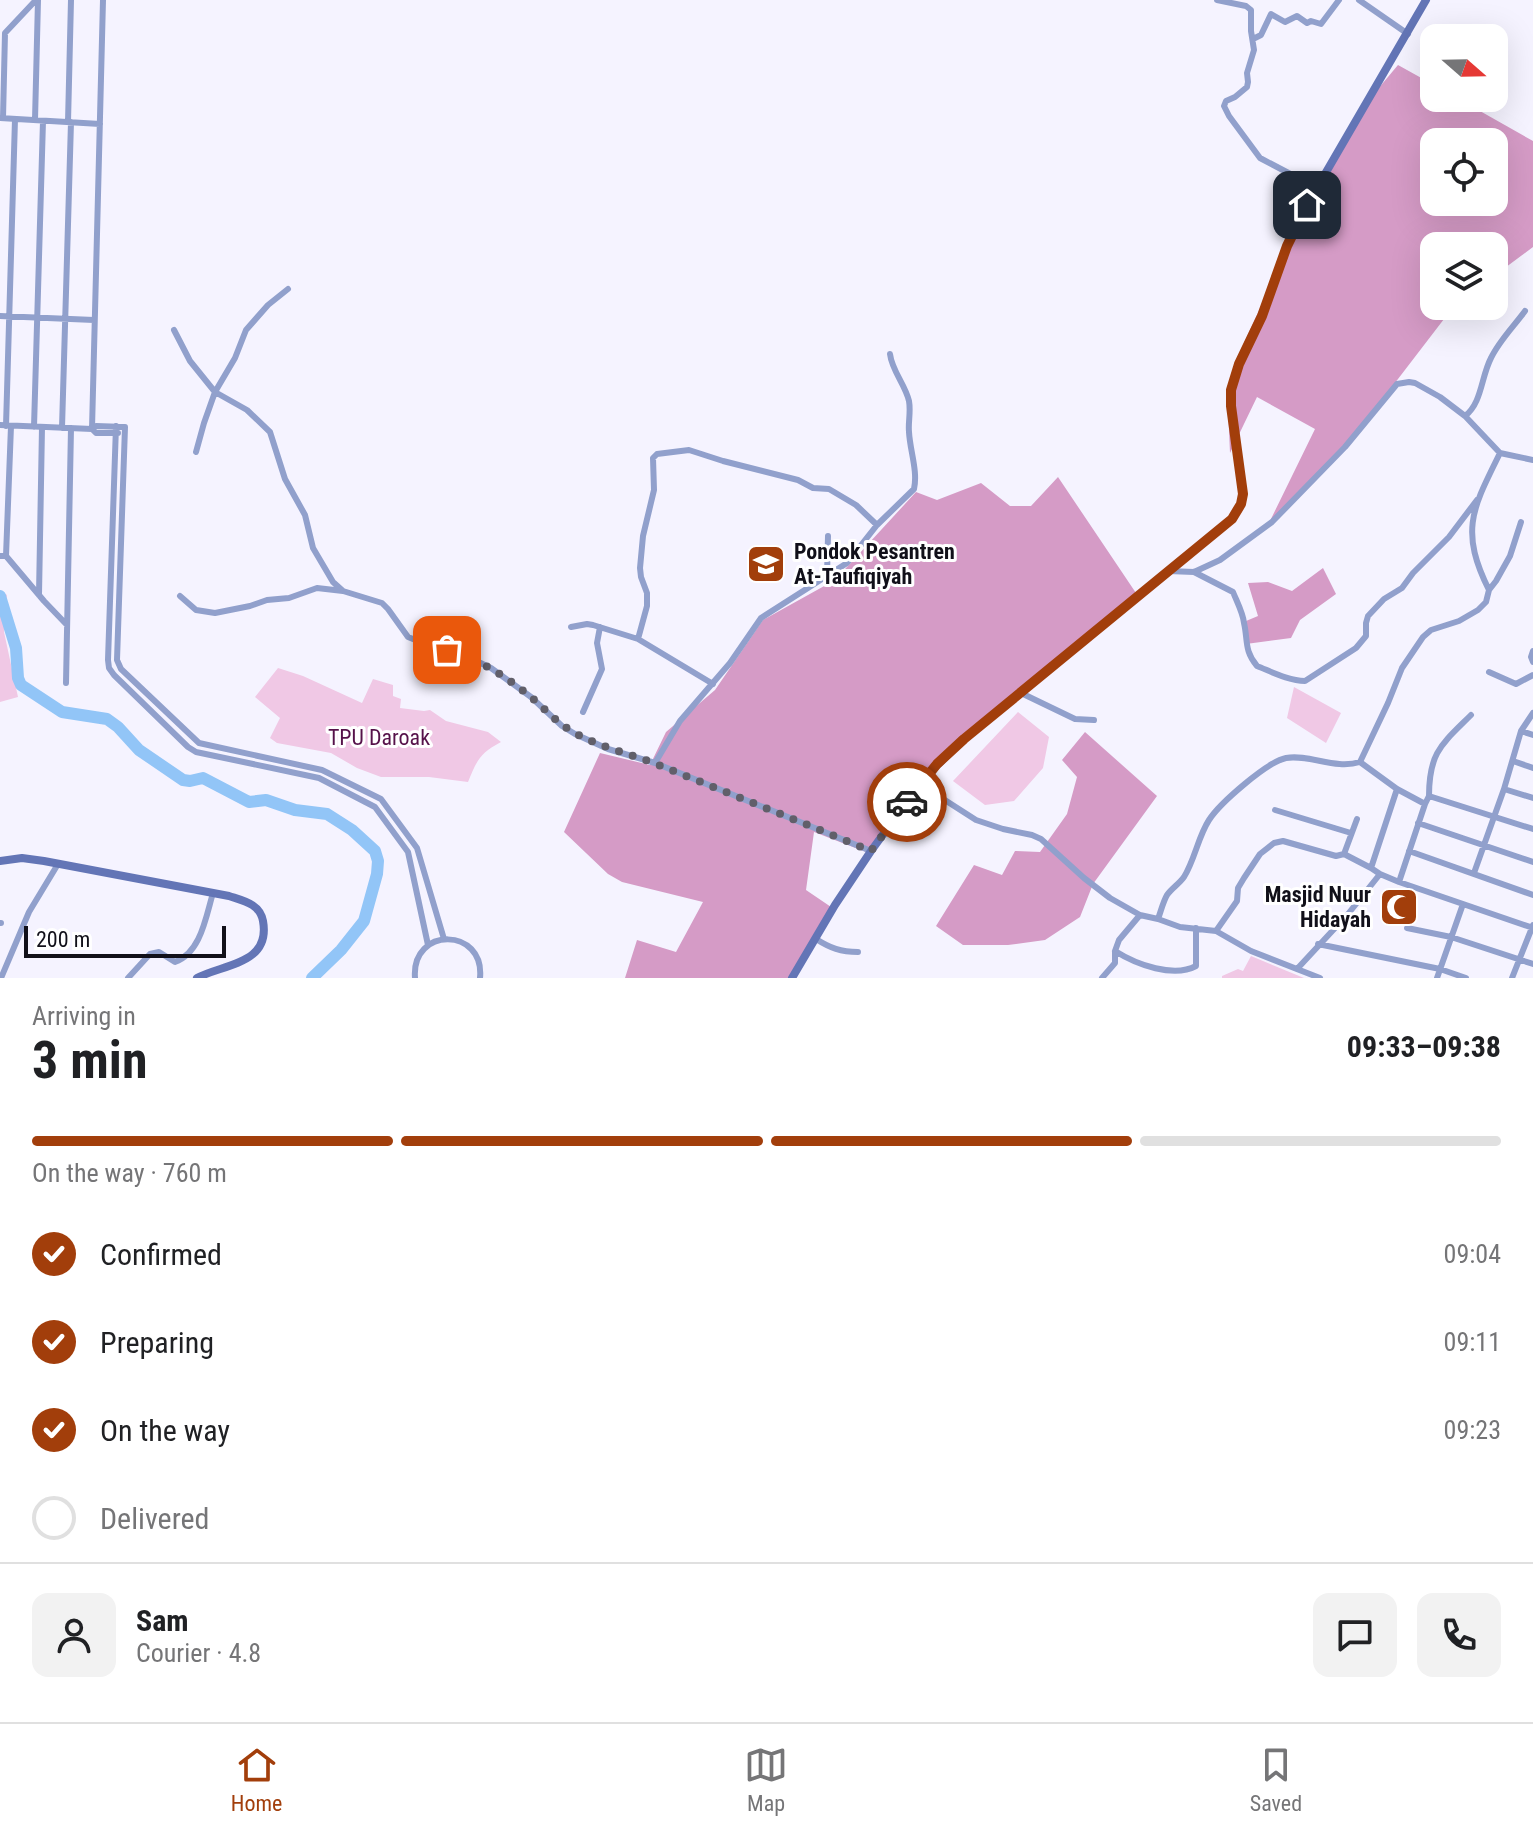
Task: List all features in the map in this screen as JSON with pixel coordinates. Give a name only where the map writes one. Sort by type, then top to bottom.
[{"type":"main road","points":[[792,978],[835,905],[925,777],[957,745],[1232,519],[1241,504],[1242,479],[1231,406],[1231,390],[1239,364],[1262,316],[1287,246],[1317,188],[1426,0]]},
{"type":"main road","points":[[0,861],[22,858],[58,864],[213,893],[247,901],[258,909],[264,923],[258,949],[241,962],[197,978]]},
{"type":"street","points":[[37,0],[5,33],[1,118],[100,124]]},
{"type":"street","points":[[37,0],[39,595]]},
{"type":"street","points":[[62,428],[71,0]]},
{"type":"street","points":[[92,429],[103,0]]},
{"type":"street","points":[[1217,0],[1246,6],[1251,10],[1254,50],[1247,73],[1247,87],[1226,101],[1226,109],[1260,158],[1317,188]]},
{"type":"street","points":[[1253,39],[1261,35],[1271,14],[1285,22],[1297,16],[1307,23],[1321,24],[1339,0]]},
{"type":"street","points":[[1359,0],[1408,34]]},
{"type":"street","points":[[15,119],[3,556],[67,625]]},
{"type":"street","points":[[196,452],[215,392],[235,358],[246,330],[268,305],[288,289]]},
{"type":"street","points":[[1465,416],[1476,404],[1482,377],[1492,355],[1525,311]]},
{"type":"street","points":[[0,316],[94,320]]},
{"type":"street","points":[[174,330],[190,361],[215,392],[247,410],[270,432],[285,479],[305,515],[313,548],[333,582],[343,591]]},
{"type":"street","points":[[655,763],[680,721],[713,684],[761,618],[847,563],[877,525],[914,489],[908,429],[909,400],[891,364],[890,354]]},
{"type":"street","points":[[1194,572],[1220,560],[1272,522],[1345,447],[1397,384],[1415,383],[1440,397],[1465,416],[1500,453],[1533,460]]},
{"type":"street","points":[[5,426],[92,429],[96,433],[116,430],[125,433],[117,660],[121,669],[199,743],[322,770],[381,799],[417,848],[444,939]]},
{"type":"street","points":[[66,683],[71,428]]},
{"type":"street","points":[[116,430],[109,668],[196,752],[319,778],[375,807],[408,852],[428,945]]},
{"type":"street","points":[[638,639],[647,606],[640,568],[643,536],[654,490],[653,458],[657,454],[689,450],[798,480],[813,488],[829,489],[856,505],[877,525]]},
{"type":"street","points":[[1489,590],[1476,561],[1471,520],[1477,500],[1500,453]]},
{"type":"street","points":[[1167,571],[1194,572],[1233,592],[1245,624],[1247,649],[1254,663],[1286,678],[1305,681],[1363,641],[1368,616],[1384,599],[1402,588],[1449,537],[1477,500]]},
{"type":"street","points":[[1158,919],[1168,895],[1184,877],[1208,821],[1237,791],[1277,760],[1291,757],[1335,764],[1360,762],[1402,668],[1431,630],[1459,621],[1486,602],[1489,590],[1510,556],[1521,522]]},
{"type":"street","points":[[827,576],[828,536]]},
{"type":"street","points":[[180,596],[196,610],[215,613],[267,600],[289,598],[317,588],[343,591],[382,603],[408,637],[466,656],[491,668],[575,734],[608,749],[655,763],[871,851]]},
{"type":"street","points":[[571,627],[587,624],[638,639],[713,684]]},
{"type":"street","points":[[583,712],[602,669],[597,643],[600,627]]},
{"type":"street","points":[[1533,651],[1533,662]]},
{"type":"street","points":[[1489,672],[1516,684],[1533,675]]},
{"type":"street","points":[[1021,693],[1075,719],[1094,720]]},
{"type":"street","points":[[1474,873],[1521,731],[1533,713]]},
{"type":"street","points":[[1399,882],[1429,796],[1429,777],[1434,757],[1471,715]]},
{"type":"street","points":[[1521,731],[1533,735]]},
{"type":"street","points":[[1513,761],[1533,768]]},
{"type":"street","points":[[1360,762],[1397,789],[1425,804]]},
{"type":"street","points":[[925,777],[937,795],[976,820],[1041,839],[1110,898],[1140,915],[1180,927],[1216,931],[1251,951],[1320,978]]},
{"type":"street","points":[[1371,868],[1397,789]]},
{"type":"street","points":[[1504,789],[1533,798]]},
{"type":"street","points":[[1429,796],[1533,829]]},
{"type":"street","points":[[1275,810],[1351,833]]},
{"type":"street","points":[[1344,854],[1357,819]]},
{"type":"street","points":[[1418,823],[1533,862]]},
{"type":"street","points":[[1216,931],[1237,901],[1238,888],[1260,854],[1274,843],[1283,841],[1336,856],[1344,854],[1399,882],[1533,927],[1512,978]]},
{"type":"street","points":[[1409,851],[1533,895]]},
{"type":"street","points":[[1,978],[29,912],[58,864]]},
{"type":"street","points":[[1297,969],[1380,874]]},
{"type":"street","points":[[128,978],[150,954],[159,952],[175,962],[183,959],[197,942],[213,893]]},
{"type":"street","points":[[1437,978],[1463,904]]},
{"type":"street","points":[[1102,978],[1115,963],[1119,940],[1140,915]]},
{"type":"street","points":[[1115,951],[1143,970],[1174,977],[1187,976],[1196,966],[1196,928]]},
{"type":"street","points":[[1407,928],[1451,937],[1533,964]]},
{"type":"street","points":[[415,978],[417,959],[428,945],[444,939],[460,941],[474,952],[479,961],[480,978]]},
{"type":"street","points":[[816,939],[842,952],[858,952]]},
{"type":"street","points":[[1318,944],[1440,969],[1466,978]]},
{"type":"green space","points":[[0,590],[7,595],[4,632],[18,697],[0,702]]},
{"type":"green space","name":"TPU Daroak","points":[[278,668],[362,703],[373,679],[393,685],[393,696],[401,699],[400,708],[430,710],[446,721],[488,732],[501,742],[480,758],[468,782],[429,777],[381,777],[331,753],[277,743],[270,738],[280,718],[255,697]]},
{"type":"green space","points":[[1294,687],[1341,713],[1326,743],[1287,718]]},
{"type":"green space","points":[[1018,712],[1049,737],[1043,768],[1014,801],[985,805],[953,781]]},
{"type":"green space","points":[[1251,956],[1304,978],[1222,978],[1238,969],[1243,971]]},
{"type":"shaded area","points":[[1398,65],[1420,77],[1420,112],[1482,112],[1533,141],[1533,247],[1508,266],[1508,232],[1420,232],[1420,320],[1443,320],[1365,422],[1310,484],[1269,523],[1315,429],[1257,397],[1230,453],[1228,408],[1237,358],[1299,224],[1367,102]]},
{"type":"shaded area","points":[[1058,477],[1138,596],[930,772],[871,854],[814,832],[806,890],[834,909],[791,978],[625,978],[637,940],[676,952],[703,902],[622,882],[608,874],[564,832],[600,753],[650,765],[666,732],[715,690],[763,620],[835,580],[916,492],[937,500],[981,483],[1010,506],[1031,506]]},
{"type":"shaded area","points":[[1323,568],[1336,594],[1300,620],[1291,638],[1246,644],[1246,621],[1258,616],[1248,583],[1268,582],[1292,591]]},
{"type":"shaded area","points":[[1085,732],[1157,796],[1093,884],[1080,917],[1045,940],[1008,945],[963,945],[936,926],[974,865],[1002,875],[1015,851],[1040,852],[1067,814],[1077,777],[1062,760]]},
{"type":"waterway","points":[[0,596],[16,648],[21,685],[62,712],[107,719],[139,750],[183,780],[203,778],[249,802],[266,800],[295,810],[327,814],[352,830],[375,851],[377,874],[364,921],[341,950],[312,978]]},
{"type":"way so far","points":[[447,650],[491,668],[575,734],[608,749],[655,763],[871,851],[907,802]]},
{"type":"place","name":"Pondok Pesantren At-Taufiqiyah","points":[[766,564]]},
{"type":"place","name":"Masjid Nuur Hidayah","points":[[1399,907]]},
{"type":"route","points":[[907,802],[925,777],[964,739],[1232,519],[1243,494],[1231,390],[1287,246],[1307,205]]}]
